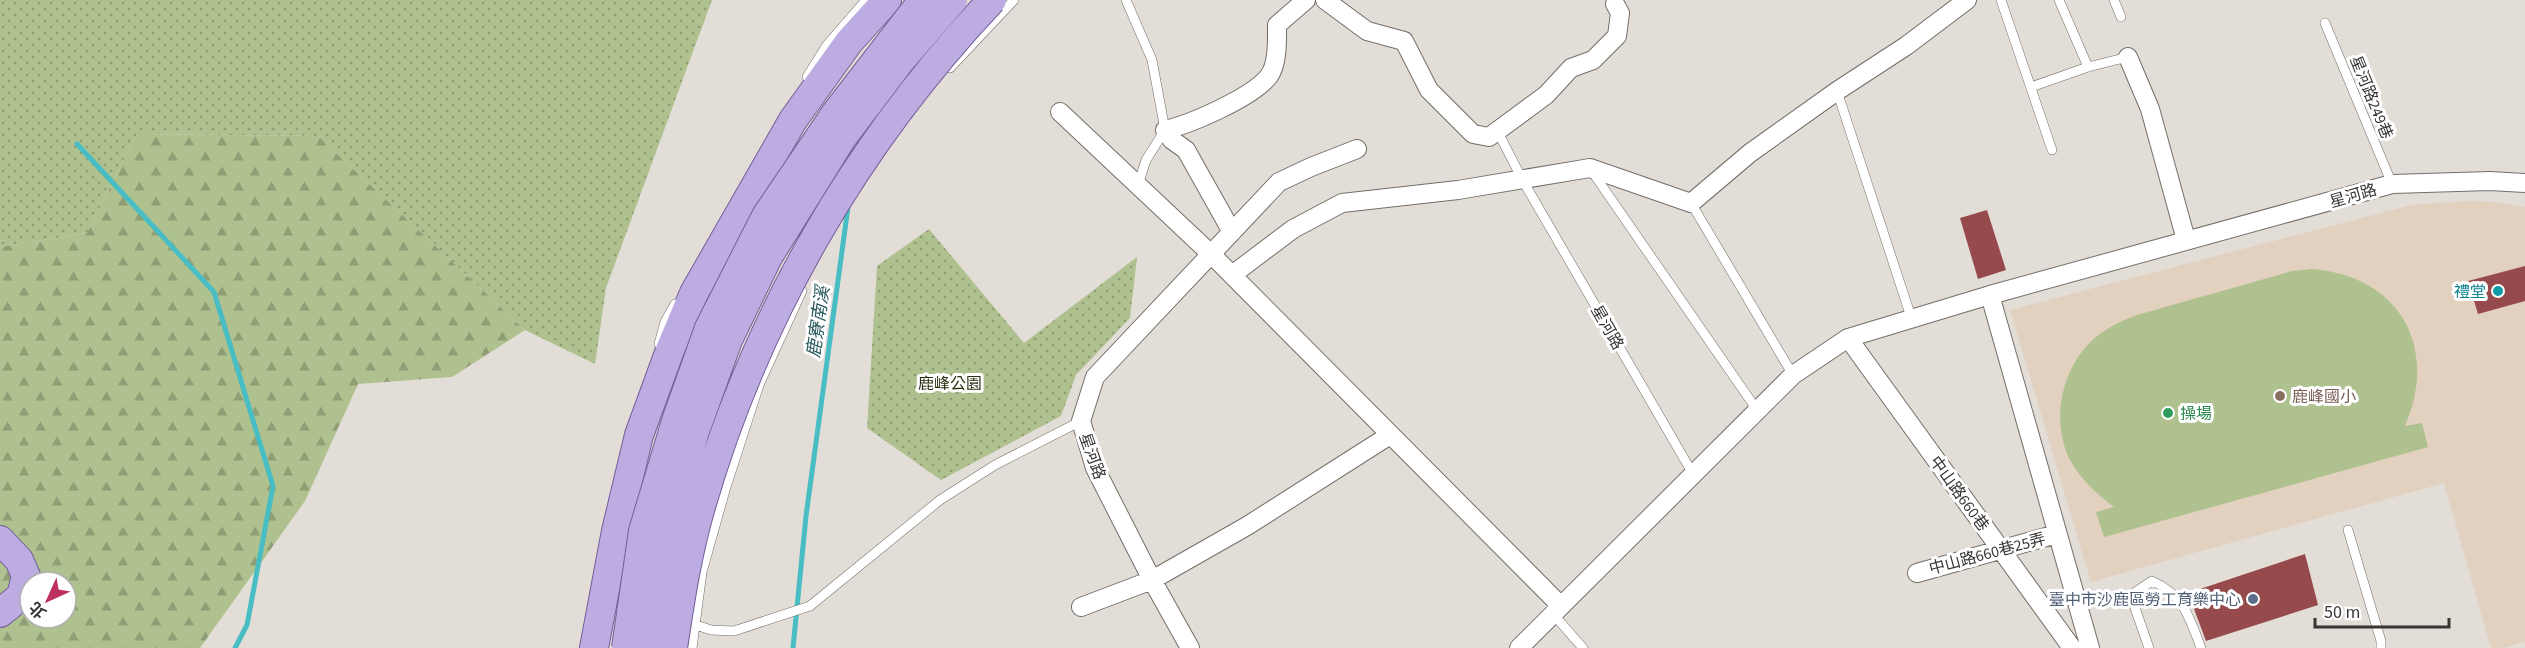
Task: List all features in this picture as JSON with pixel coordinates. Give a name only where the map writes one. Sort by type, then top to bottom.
[{"type":"main road","points":[[594,648],[616,531],[639,435],[694,292],[793,120],[849,42],[887,0]]},
{"type":"main road","points":[[626,648],[643,531],[676,421],[709,328],[766,216],[835,114],[923,0]]},
{"type":"main road","points":[[651,648],[665,537],[695,431],[728,340],[768,257],[843,138],[902,60],[952,0]]},
{"type":"main road","points":[[674,648],[681,592],[699,512],[720,444],[751,363],[785,291],[836,199],[879,135],[958,35],[992,0]]},
{"type":"main road","points":[[0,540],[19,560],[26,576],[21,596],[0,613]]},
{"type":"street","points":[[1232,232],[1186,150],[1172,140],[1165,130],[1182,126],[1251,92],[1270,75],[1277,44],[1277,25],[1306,0]]},
{"type":"street","points":[[1325,0],[1367,31],[1404,41],[1429,90],[1473,134],[1489,137],[1546,95],[1571,68],[1593,60],[1617,36],[1620,13],[1615,4]]},
{"type":"street","points":[[1232,275],[1293,229],[1342,203],[1523,181],[1590,168],[1691,203],[1750,153],[1837,91],[1906,46],[1967,0]]},
{"type":"street","points":[[2128,57],[2150,109],[2186,240]]},
{"type":"street","points":[[1060,112],[1232,275],[1390,435],[1557,610]]},
{"type":"street","name":"星河路","points":[[1191,648],[1152,580],[1095,468],[1081,421],[1095,377],[1279,182],[1357,149]]},
{"type":"street","name":"星河路","points":[[1519,648],[1792,375],[1848,338],[1990,295],[2392,184],[2478,181],[2525,183]]},
{"type":"street","points":[[1990,295],[2090,648]]},
{"type":"street","name":"中山路660巷","points":[[1848,338],[2072,648]]},
{"type":"street","points":[[1081,607],[1152,580],[1246,526],[1390,435]]},
{"type":"street","name":"中山路660巷25弄","points":[[1917,573],[2057,534]]},
{"type":"lane","points":[[803,84],[827,45],[866,0]]},
{"type":"lane","points":[[942,77],[1014,0]]},
{"type":"lane","points":[[1126,0],[1152,60],[1165,130],[1146,160],[1137,187]]},
{"type":"lane","points":[[2001,0],[2052,150]]},
{"type":"lane","points":[[2060,0],[2088,67]]},
{"type":"lane","points":[[2114,0],[2121,17]]},
{"type":"lane","name":"星河路249巷","points":[[2325,23],[2392,184]]},
{"type":"lane","points":[[2031,87],[2088,67],[2128,57]]},
{"type":"lane","points":[[1837,91],[1912,320]]},
{"type":"lane","name":"星河路","points":[[1489,137],[1500,136],[1523,181],[1693,474]]},
{"type":"lane","points":[[852,197],[863,177],[884,149]]},
{"type":"lane","points":[[1590,168],[1757,410]]},
{"type":"lane","points":[[1691,203],[1792,375]]},
{"type":"lane","points":[[692,648],[702,572],[759,385],[808,278]]},
{"type":"lane","points":[[655,355],[665,322],[682,292]]},
{"type":"lane","points":[[585,648],[624,453],[641,399]]},
{"type":"lane","points":[[696,625],[711,630],[734,631],[810,606],[940,501],[995,465],[1081,421]]},
{"type":"lane","points":[[2348,530],[2381,641],[2381,648]]},
{"type":"lane","points":[[2149,648],[2135,608],[2134,592],[2152,581],[2168,588],[2185,609],[2201,648]]},
{"type":"lane","points":[[1557,610],[1583,648]]},
{"type":"shaded area","name":"鹿峰國小","points":[[2467,201],[2525,207],[2525,642],[2503,648],[2491,648],[2444,483],[2091,582],[2010,310],[2411,205]]},
{"type":"green space","points":[[0,0],[712,0],[606,288],[595,364],[525,330],[318,136],[137,134],[87,233],[0,247]]},
{"type":"green space","points":[[137,134],[318,136],[525,330],[452,377],[358,384],[305,501],[200,648],[0,648],[0,247],[87,233]]},
{"type":"green space","name":"鹿峰公園","points":[[929,229],[1024,343],[1137,257],[1130,318],[1076,375],[1061,416],[941,480],[867,428],[877,266]]},
{"type":"green space","points":[[2312,269],[2343,275],[2368,285],[2389,301],[2404,320],[2414,343],[2417,369],[2414,397],[2405,426],[2422,423],[2428,447],[2104,537],[2096,512],[2114,507],[2090,486],[2074,467],[2064,444],[2061,427],[2063,392],[2077,359],[2087,345],[2109,328],[2137,315],[2292,271]]},
{"type":"building","points":[[1987,210],[2006,270],[1978,279],[1960,218]]},
{"type":"building","name":"禮堂","points":[[2525,266],[2525,301],[2478,314],[2468,281]]},
{"type":"building","name":"臺中市沙鹿區勞工育樂中心","points":[[2305,554],[2318,605],[2206,641],[2188,593]]},
{"type":"waterway","points":[[77,144],[214,292],[273,486],[247,625],[235,648]]},
{"type":"waterway","name":"鹿寮南溪","points":[[793,648],[806,516],[848,207]]},
{"type":"place","name":"禮堂","points":[[2498,291]]},
{"type":"place","name":"鹿峰國小","points":[[2280,396]]},
{"type":"place","name":"操場","points":[[2168,413]]},
{"type":"place","name":"臺中市沙鹿區勞工育樂中心","points":[[2253,599]]}]
